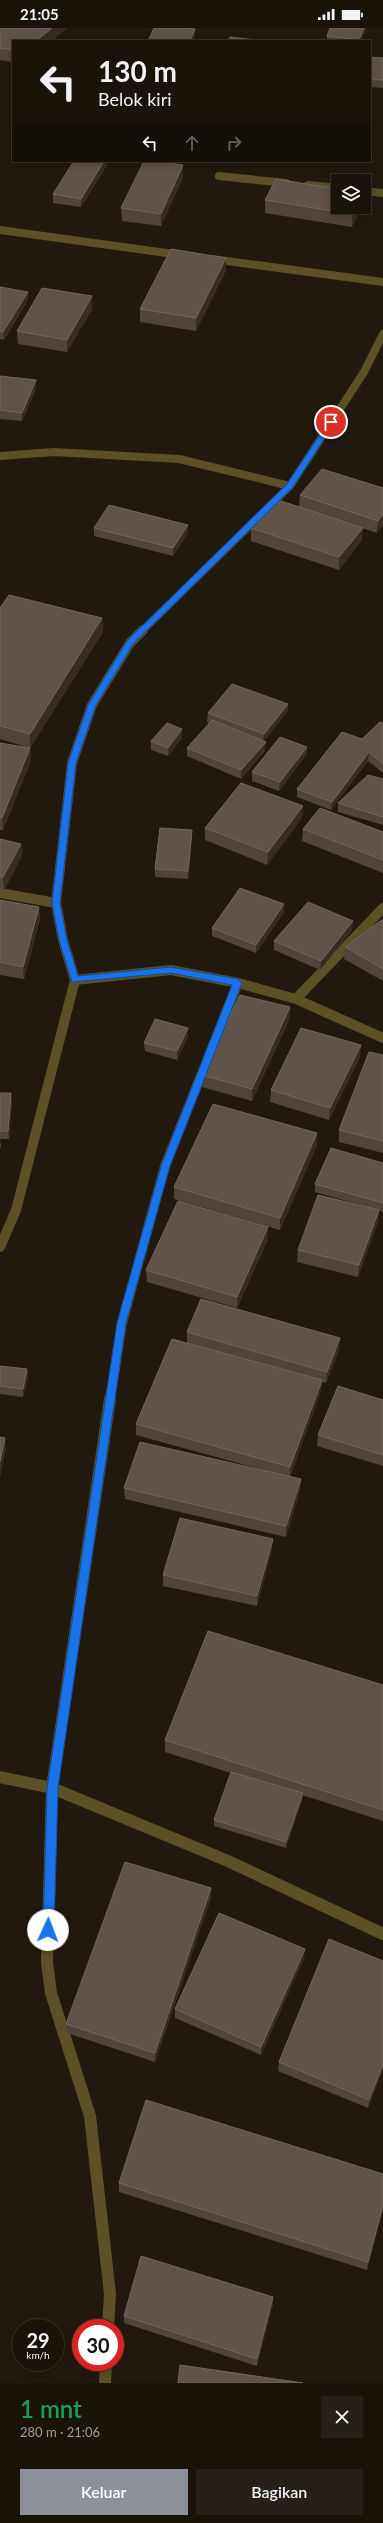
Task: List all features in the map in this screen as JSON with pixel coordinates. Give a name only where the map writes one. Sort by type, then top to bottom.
[{"type":"street","points":[[219,176],[290,183]]},
{"type":"street","points":[[298,184],[331,187]]},
{"type":"street","points":[[371,191],[383,192]]},
{"type":"street","points":[[0,230],[186,256]]},
{"type":"street","points":[[202,258],[383,282]]},
{"type":"street","points":[[0,1247],[16,1210],[75,980],[63,940],[56,903],[72,763],[92,705],[130,643],[290,486],[364,372],[383,334]]},
{"type":"street","points":[[0,456],[54,452],[179,459],[290,486]]},
{"type":"street","points":[[0,893],[56,903]]},
{"type":"street","points":[[296,999],[383,908]]},
{"type":"street","points":[[75,980],[171,970],[238,983],[296,999],[383,1038]]},
{"type":"street","points":[[109,2319],[110,2294],[90,2116],[51,1993],[47,1962],[52,1788],[122,1323],[165,1166],[238,983]]},
{"type":"street","points":[[0,1777],[52,1788],[228,1862],[383,1934]]},
{"type":"street","points":[[105,2383],[106,2371]]},
{"type":"building","points":[[0,28],[52,28],[37,40],[12,40],[12,50],[0,48]]},
{"type":"building","points":[[154,28],[195,29],[190,40],[148,40]]},
{"type":"building","points":[[330,28],[364,28],[359,40],[327,36]]},
{"type":"building","points":[[230,37],[256,40],[228,40]]},
{"type":"building","points":[[371,57],[383,58],[383,80],[371,79]]},
{"type":"building","points":[[73,162],[103,162],[81,199],[53,194]]},
{"type":"building","points":[[144,162],[160,162],[183,165],[161,214],[121,208]]},
{"type":"building","points":[[276,179],[331,188],[331,211],[265,200]]},
{"type":"building","points":[[171,249],[226,258],[196,318],[140,309]]},
{"type":"building","points":[[0,287],[28,292],[3,332],[0,331]]},
{"type":"building","points":[[42,288],[92,296],[67,340],[17,331]]},
{"type":"building","points":[[0,376],[36,380],[22,413],[0,410]]},
{"type":"building","points":[[322,469],[383,488],[383,514],[378,521],[300,495]]},
{"type":"building","points":[[275,499],[363,528],[339,557],[251,528]]},
{"type":"building","points":[[109,505],[188,525],[173,548],[94,528]]},
{"type":"building","points":[[9,595],[102,618],[30,734],[0,726],[0,608]]},
{"type":"building","points":[[232,684],[288,704],[264,734],[208,713]]},
{"type":"building","points":[[212,720],[266,742],[241,770],[187,748]]},
{"type":"building","points":[[380,722],[383,723],[383,764],[369,752],[332,802],[297,789],[342,732],[362,739]]},
{"type":"building","points":[[167,723],[182,729],[168,748],[151,741]]},
{"type":"building","points":[[280,737],[307,747],[280,782],[252,772]]},
{"type":"building","points":[[0,743],[30,748],[2,818],[0,817]]},
{"type":"building","points":[[368,775],[383,779],[383,817],[338,803]]},
{"type":"building","points":[[241,783],[303,806],[268,852],[205,828]]},
{"type":"building","points":[[320,808],[383,832],[383,860],[303,829]]},
{"type":"building","points":[[160,828],[192,830],[188,871],[155,869]]},
{"type":"building","points":[[0,839],[21,844],[3,877],[0,877]]},
{"type":"building","points":[[240,888],[284,904],[256,945],[212,928]]},
{"type":"building","points":[[0,900],[39,907],[23,967],[0,962]]},
{"type":"building","points":[[308,902],[353,921],[321,961],[274,941]]},
{"type":"building","points":[[383,919],[383,969],[345,947]]},
{"type":"building","points":[[240,995],[290,1007],[252,1089],[202,1075]]},
{"type":"building","points":[[155,1019],[188,1028],[177,1051],[144,1043]]},
{"type":"building","points":[[301,1028],[361,1045],[330,1108],[271,1090]]},
{"type":"building","points":[[369,1052],[383,1055],[383,1141],[339,1130]]},
{"type":"building","points":[[0,1093],[11,1093],[8,1131],[0,1131]]},
{"type":"building","points":[[213,1104],[317,1133],[280,1218],[174,1187]]},
{"type":"building","points":[[331,1148],[383,1163],[383,1203],[315,1184]]},
{"type":"building","points":[[318,1195],[379,1210],[359,1265],[298,1250]]},
{"type":"building","points":[[178,1201],[268,1227],[237,1297],[146,1270]]},
{"type":"building","points":[[201,1299],[340,1338],[327,1372],[187,1332]]},
{"type":"building","points":[[172,1339],[322,1380],[290,1467],[136,1424]]},
{"type":"building","points":[[0,1366],[27,1369],[23,1389],[0,1386]]},
{"type":"building","points":[[338,1386],[383,1400],[383,1455],[318,1435]]},
{"type":"building","points":[[0,1437],[5,1438],[0,1462]]},
{"type":"building","points":[[140,1442],[301,1479],[286,1526],[124,1488]]},
{"type":"building","points":[[180,1518],[273,1539],[257,1596],[163,1575]]},
{"type":"building","points":[[208,1631],[383,1685],[383,1810],[165,1740]]},
{"type":"building","points":[[231,1772],[303,1793],[286,1842],[214,1820]]},
{"type":"building","points":[[125,1862],[211,1888],[155,2053],[66,2024]]},
{"type":"building","points":[[219,1913],[305,1949],[261,2047],[175,2009]]},
{"type":"building","points":[[329,1939],[383,1961],[383,2064],[369,2100],[279,2062]]},
{"type":"building","points":[[146,2100],[383,2174],[383,2205],[368,2262],[119,2183]]},
{"type":"building","points":[[141,2256],[273,2297],[257,2359],[124,2316]]},
{"type":"building","points":[[180,2365],[303,2383],[178,2383]]},
{"type":"route","points":[[48,1930],[52,1788],[122,1323],[165,1166],[238,983],[171,970],[75,980],[63,940],[56,903],[72,763],[92,705],[130,643],[199,573],[290,486],[331,422]]}]
